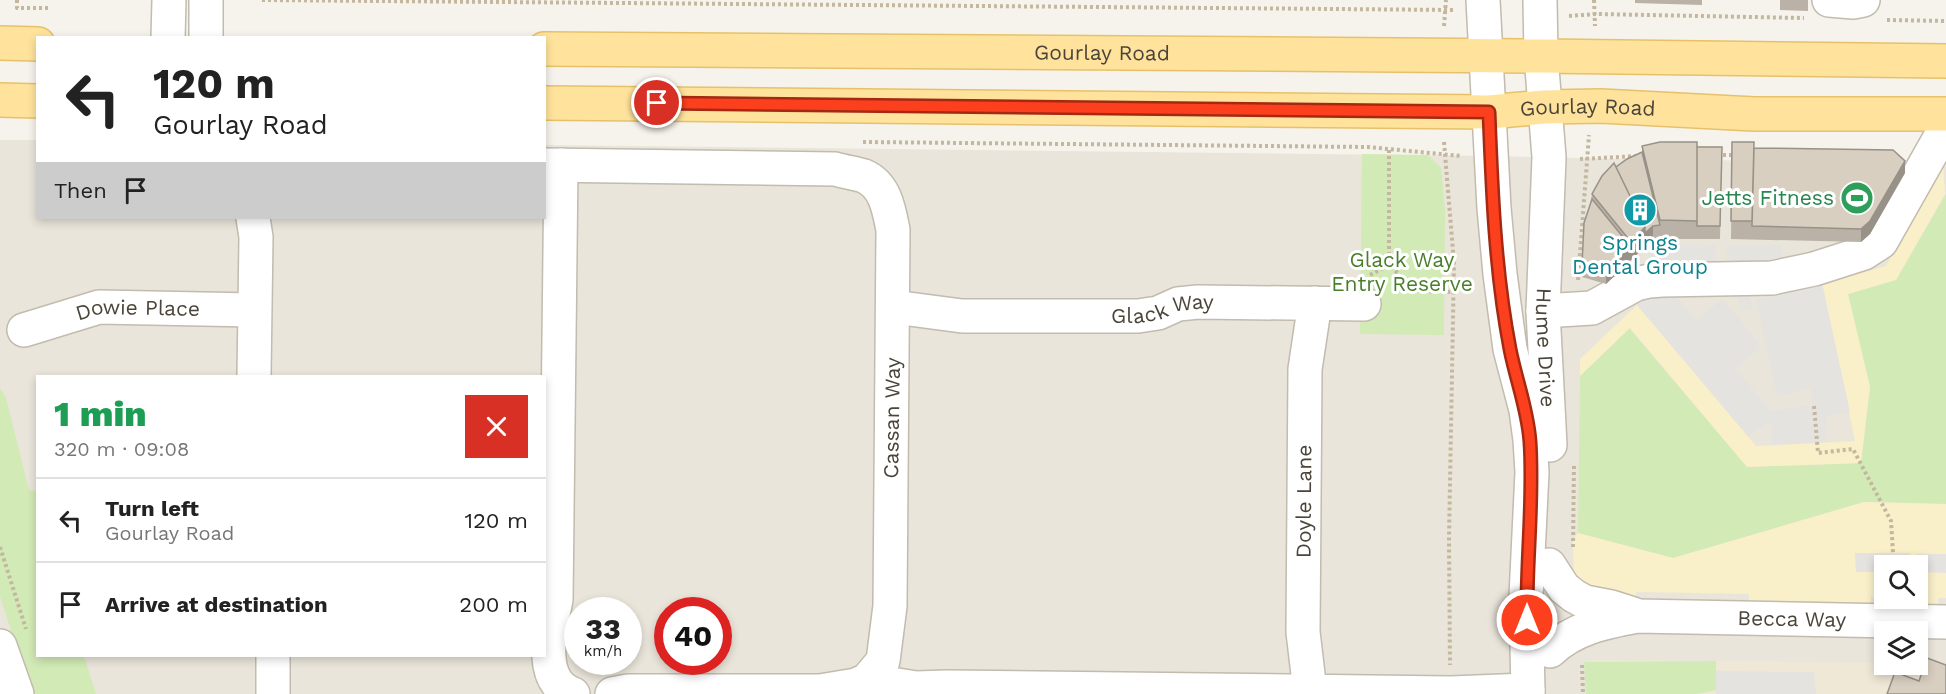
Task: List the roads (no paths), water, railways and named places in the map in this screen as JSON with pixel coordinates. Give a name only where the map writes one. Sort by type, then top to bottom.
[{"type":"main road","points":[[0,43],[36,44]]},
{"type":"main road","name":"Gourlay Road","points":[[546,50],[1541,56],[1946,61]]},
{"type":"main road","points":[[0,100],[36,100]]},
{"type":"main road","name":"Gourlay Road","points":[[546,103],[1489,112],[1544,107],[1600,106],[1754,114],[1946,114]]},
{"type":"street","points":[[168,36],[169,0]]},
{"type":"street","points":[[206,0],[206,36]]},
{"type":"street","name":"Hume Drive","points":[[1484,6],[1485,56],[1500,274],[1510,349],[1526,410],[1530,440],[1532,472],[1526,596],[1535,693]]},
{"type":"street","name":"Hume Drive","points":[[1535,693],[1550,651],[1548,517],[1550,458],[1543,311],[1549,157],[1544,107],[1540,8]]},
{"type":"street","points":[[1543,311],[1592,308],[1636,284],[1662,280],[1772,278],[1814,269],[1864,254],[1881,242],[1946,127]]},
{"type":"street","name":"Cassan Way","points":[[553,165],[835,169],[863,176],[876,183],[884,195],[894,230],[890,606],[895,662],[881,680],[867,680],[828,693],[620,693],[587,680],[575,672],[565,656],[556,600],[553,165]]},
{"type":"street","points":[[254,375],[256,224]]},
{"type":"street","name":"Glack Way","points":[[893,316],[1138,316],[1158,313],[1178,304],[1198,302],[1306,304],[1364,291]]},
{"type":"street","name":"Doyle Lane","points":[[1302,691],[1309,665],[1303,632],[1306,304]]},
{"type":"street","name":"Dowie Place","points":[[24,330],[99,307],[254,310]]},
{"type":"street","name":"Becca Way","points":[[1549,566],[1564,588],[1574,596],[1585,602],[1611,607],[1637,616]]},
{"type":"street","name":"Cassan Way","points":[[556,600],[549,634],[549,663],[554,678],[562,690],[573,694]]},
{"type":"street","name":"Becca Way","points":[[1550,651],[1561,640],[1575,633],[1608,621],[1637,616],[1946,622]]},
{"type":"street","points":[[14,639],[16,694]]},
{"type":"street","points":[[273,657],[273,694]]},
{"type":"street","points":[[881,680],[946,687],[1535,693]]},
{"type":"place","name":"Jetts Fitness","points":[[1857,198]]},
{"type":"place","name":"Springs Dental Group","points":[[1640,210]]},
{"type":"park label","name":"Glack Way Entry Reserve","points":[[1402,272]]}]
